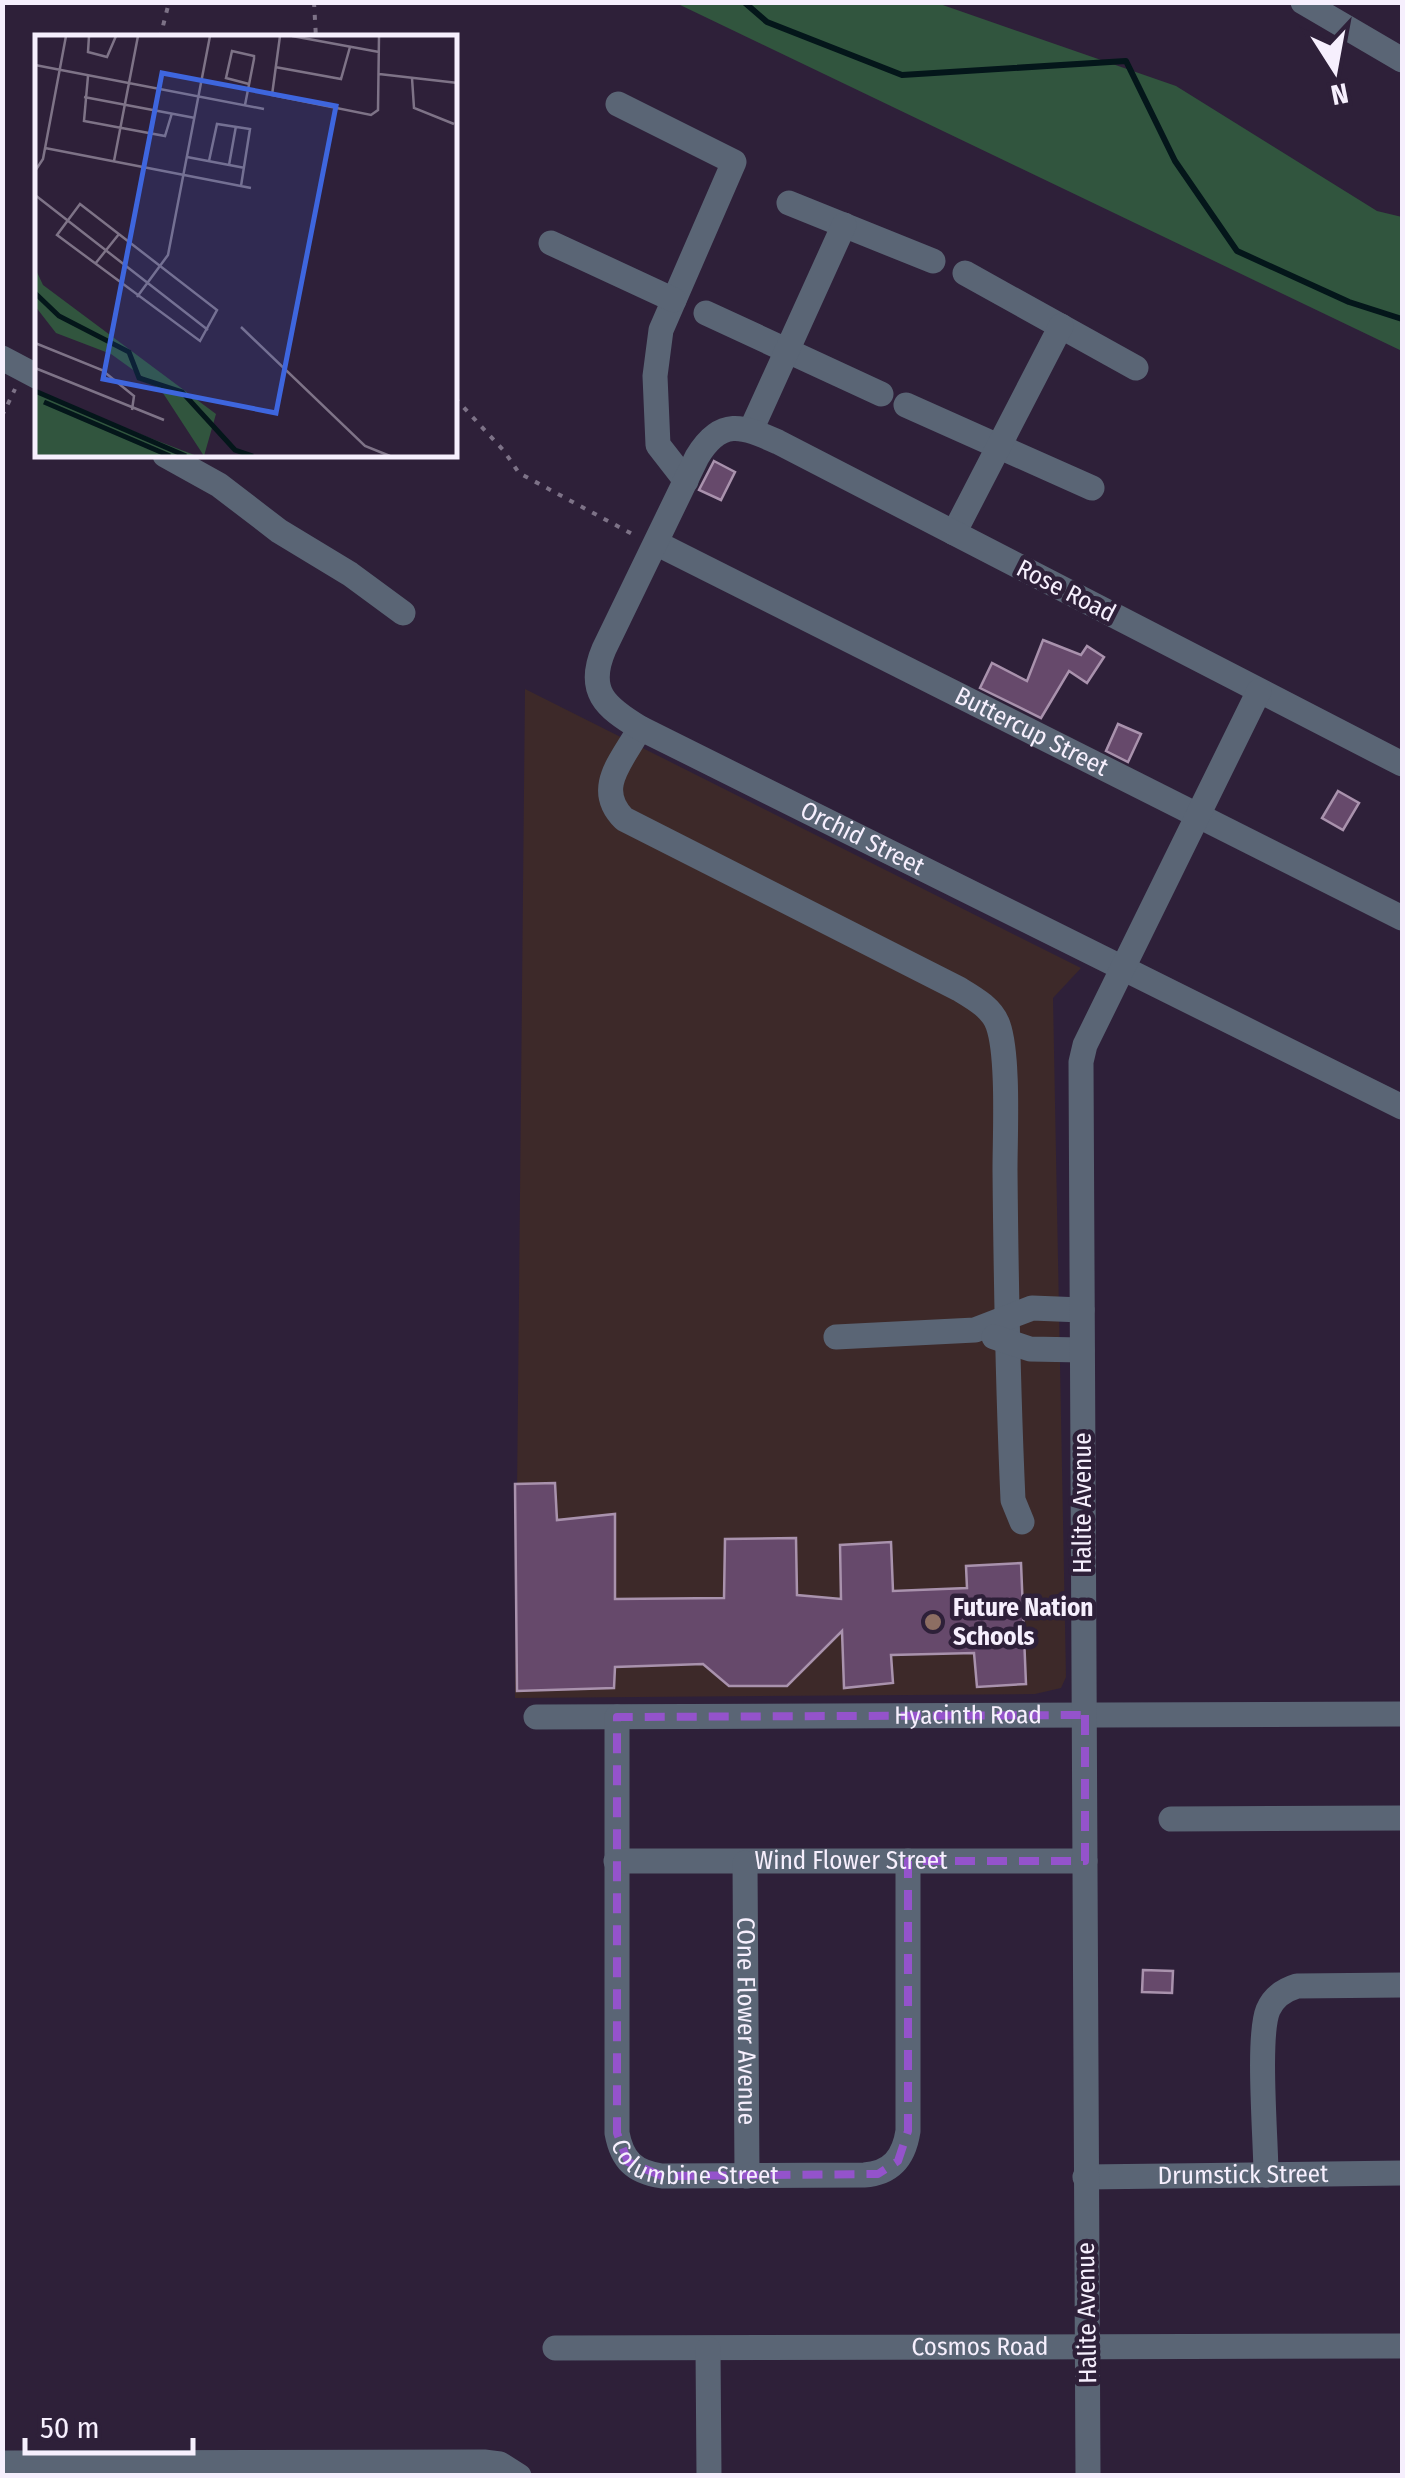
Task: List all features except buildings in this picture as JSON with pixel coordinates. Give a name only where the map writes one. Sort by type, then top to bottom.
[{"type":"street","points":[[1303,2],[1402,60]]},
{"type":"street","points":[[618,104],[734,162],[661,330],[655,376],[656,432],[664,457],[686,481]]},
{"type":"street","points":[[790,203],[933,261]]},
{"type":"street","name":"Orchid Street","points":[[844,225],[787,350],[738,429],[703,448],[686,481],[604,649],[596,684],[608,706],[640,728],[1402,1107]]},
{"type":"street","points":[[551,243],[674,300]]},
{"type":"street","points":[[965,273],[1136,368]]},
{"type":"street","points":[[706,313],[881,394]]},
{"type":"street","points":[[954,532],[1061,326]]},
{"type":"street","points":[[2,358],[35,375]]},
{"type":"street","points":[[906,405],[1092,488]]},
{"type":"street","name":"Rose Road","points":[[738,429],[954,532],[1402,764]]},
{"type":"street","points":[[170,458],[218,485],[279,532],[350,574],[403,613]]},
{"type":"street","name":"Buttercup Street","points":[[658,544],[1402,918]]},
{"type":"street","name":"Halite Avenue","points":[[1088,2476],[1081,1062],[1085,1045],[1259,691]]},
{"type":"street","points":[[640,728],[608,791],[624,818],[960,989],[994,1018],[1002,1050],[1013,1500],[1022,1522]]},
{"type":"street","points":[[836,1338],[1006,1328],[1032,1308],[1082,1310]]},
{"type":"street","points":[[1006,1328],[1030,1348],[1082,1350]]},
{"type":"street","name":"Hyacinth Road","points":[[536,1717],[1402,1714]]},
{"type":"street","name":"Columbine Street","points":[[617,1717],[617,2133],[622,2154],[636,2169],[648,2174],[878,2174],[902,2154],[908,2131],[908,1861]]},
{"type":"street","points":[[1171,1818],[1402,1818]]},
{"type":"street","name":"Wind Flower Street","points":[[616,1861],[1086,1860]]},
{"type":"street","name":"COne Flower Avenue","points":[[745,1863],[747,2176]]},
{"type":"street","points":[[1266,2175],[1264,2039],[1270,2006],[1297,1986],[1402,1985]]},
{"type":"street","name":"Drumstick Street","points":[[1085,2177],[1402,2173]]},
{"type":"street","name":"Cosmos Road","points":[[556,2348],[1402,2346]]},
{"type":"street","points":[[708,2348],[710,2476]]},
{"type":"street","points":[[2,2463],[484,2462],[500,2464],[519,2476]]},
{"type":"path","points":[[161,35],[168,2]]},
{"type":"path","points":[[314,2],[316,35]]},
{"type":"path","points":[[458,401],[520,473],[629,533],[658,544]]},
{"type":"highlighted area","points":[[1085,1715],[1085,1861],[908,1861],[908,2131],[898,2161],[878,2174],[662,2176],[628,2162],[617,2133],[617,1717]]},
{"type":"shaded area","points":[[525,689],[1081,968],[1053,998],[1066,1677],[1061,1688],[1035,1694],[515,1698]]},
{"type":"green space","points":[[676,3],[937,3],[1176,86],[1377,211],[1402,217],[1402,351]]},
{"type":"waterway","points":[[744,2],[767,22],[902,75],[1126,61],[1175,161],[1237,251],[1349,302],[1402,319]]},
{"type":"place","name":"Future Nation Schools","points":[[933,1622]]}]
